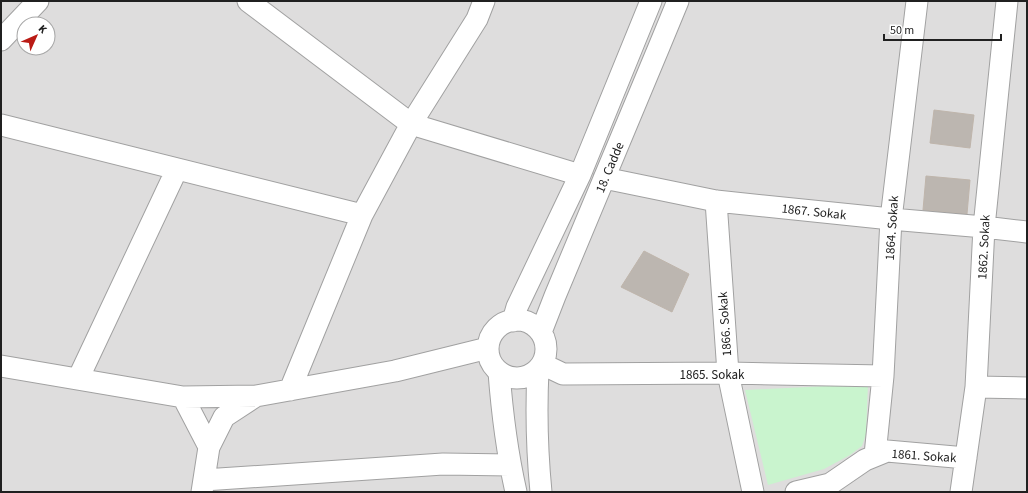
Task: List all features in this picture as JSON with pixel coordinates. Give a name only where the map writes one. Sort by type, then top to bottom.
[{"type":"street","points":[[1,40],[38,1]]},
{"type":"street","points":[[248,1],[411,124],[580,175]]},
{"type":"street","points":[[290,390],[362,215],[411,124],[477,19],[484,1]]},
{"type":"street","name":"18. Cadde","points":[[513,320],[517,307],[580,175],[651,1]]},
{"type":"street","name":"18. Cadde","points":[[541,332],[678,1]]},
{"type":"street","name":"1864. Sokak","points":[[875,455],[883,376],[891,220],[917,1]]},
{"type":"street","name":"1862. Sokak","points":[[961,492],[976,387],[984,227],[1007,1]]},
{"type":"street","points":[[1,125],[362,215]]},
{"type":"street","points":[[78,379],[177,168]]},
{"type":"street","name":"1867. Sokak","points":[[604,178],[716,201],[891,220],[984,227],[1027,232]]},
{"type":"street","name":"1866. Sokak","points":[[716,201],[728,373],[752,492]]},
{"type":"street","points":[[540,367],[532,374],[524,378],[515,378],[499,372],[489,357],[488,348],[492,335],[501,325],[513,320],[524,321],[533,325],[541,332],[545,342],[546,354],[540,367],[537,404],[538,458],[541,492]]},
{"type":"street","points":[[1,366],[184,397],[256,396],[395,371],[488,348]]},
{"type":"street","name":"1865. Sokak","points":[[540,367],[563,374],[728,373],[883,376]]},
{"type":"street","points":[[499,372],[501,402],[510,465],[516,492]]},
{"type":"street","points":[[976,387],[1027,388]]},
{"type":"street","points":[[256,396],[224,417],[209,447],[203,486],[443,464],[510,465]]},
{"type":"street","points":[[184,397],[209,447]]},
{"type":"street","name":"1861. Sokak","points":[[796,492],[829,488],[865,460],[875,455],[887,452],[966,458]]},
{"type":"shaded area","points":[[1,1],[1027,1],[1027,492],[1,492]]},
{"type":"green space","points":[[868,384],[866,434],[862,446],[850,455],[824,469],[768,485],[745,390]]},
{"type":"building","points":[[934,110],[974,115],[970,148],[930,143]]},
{"type":"building","points":[[926,176],[970,180],[967,214],[923,210]]},
{"type":"building","points":[[644,251],[689,274],[672,312],[621,287]]}]
